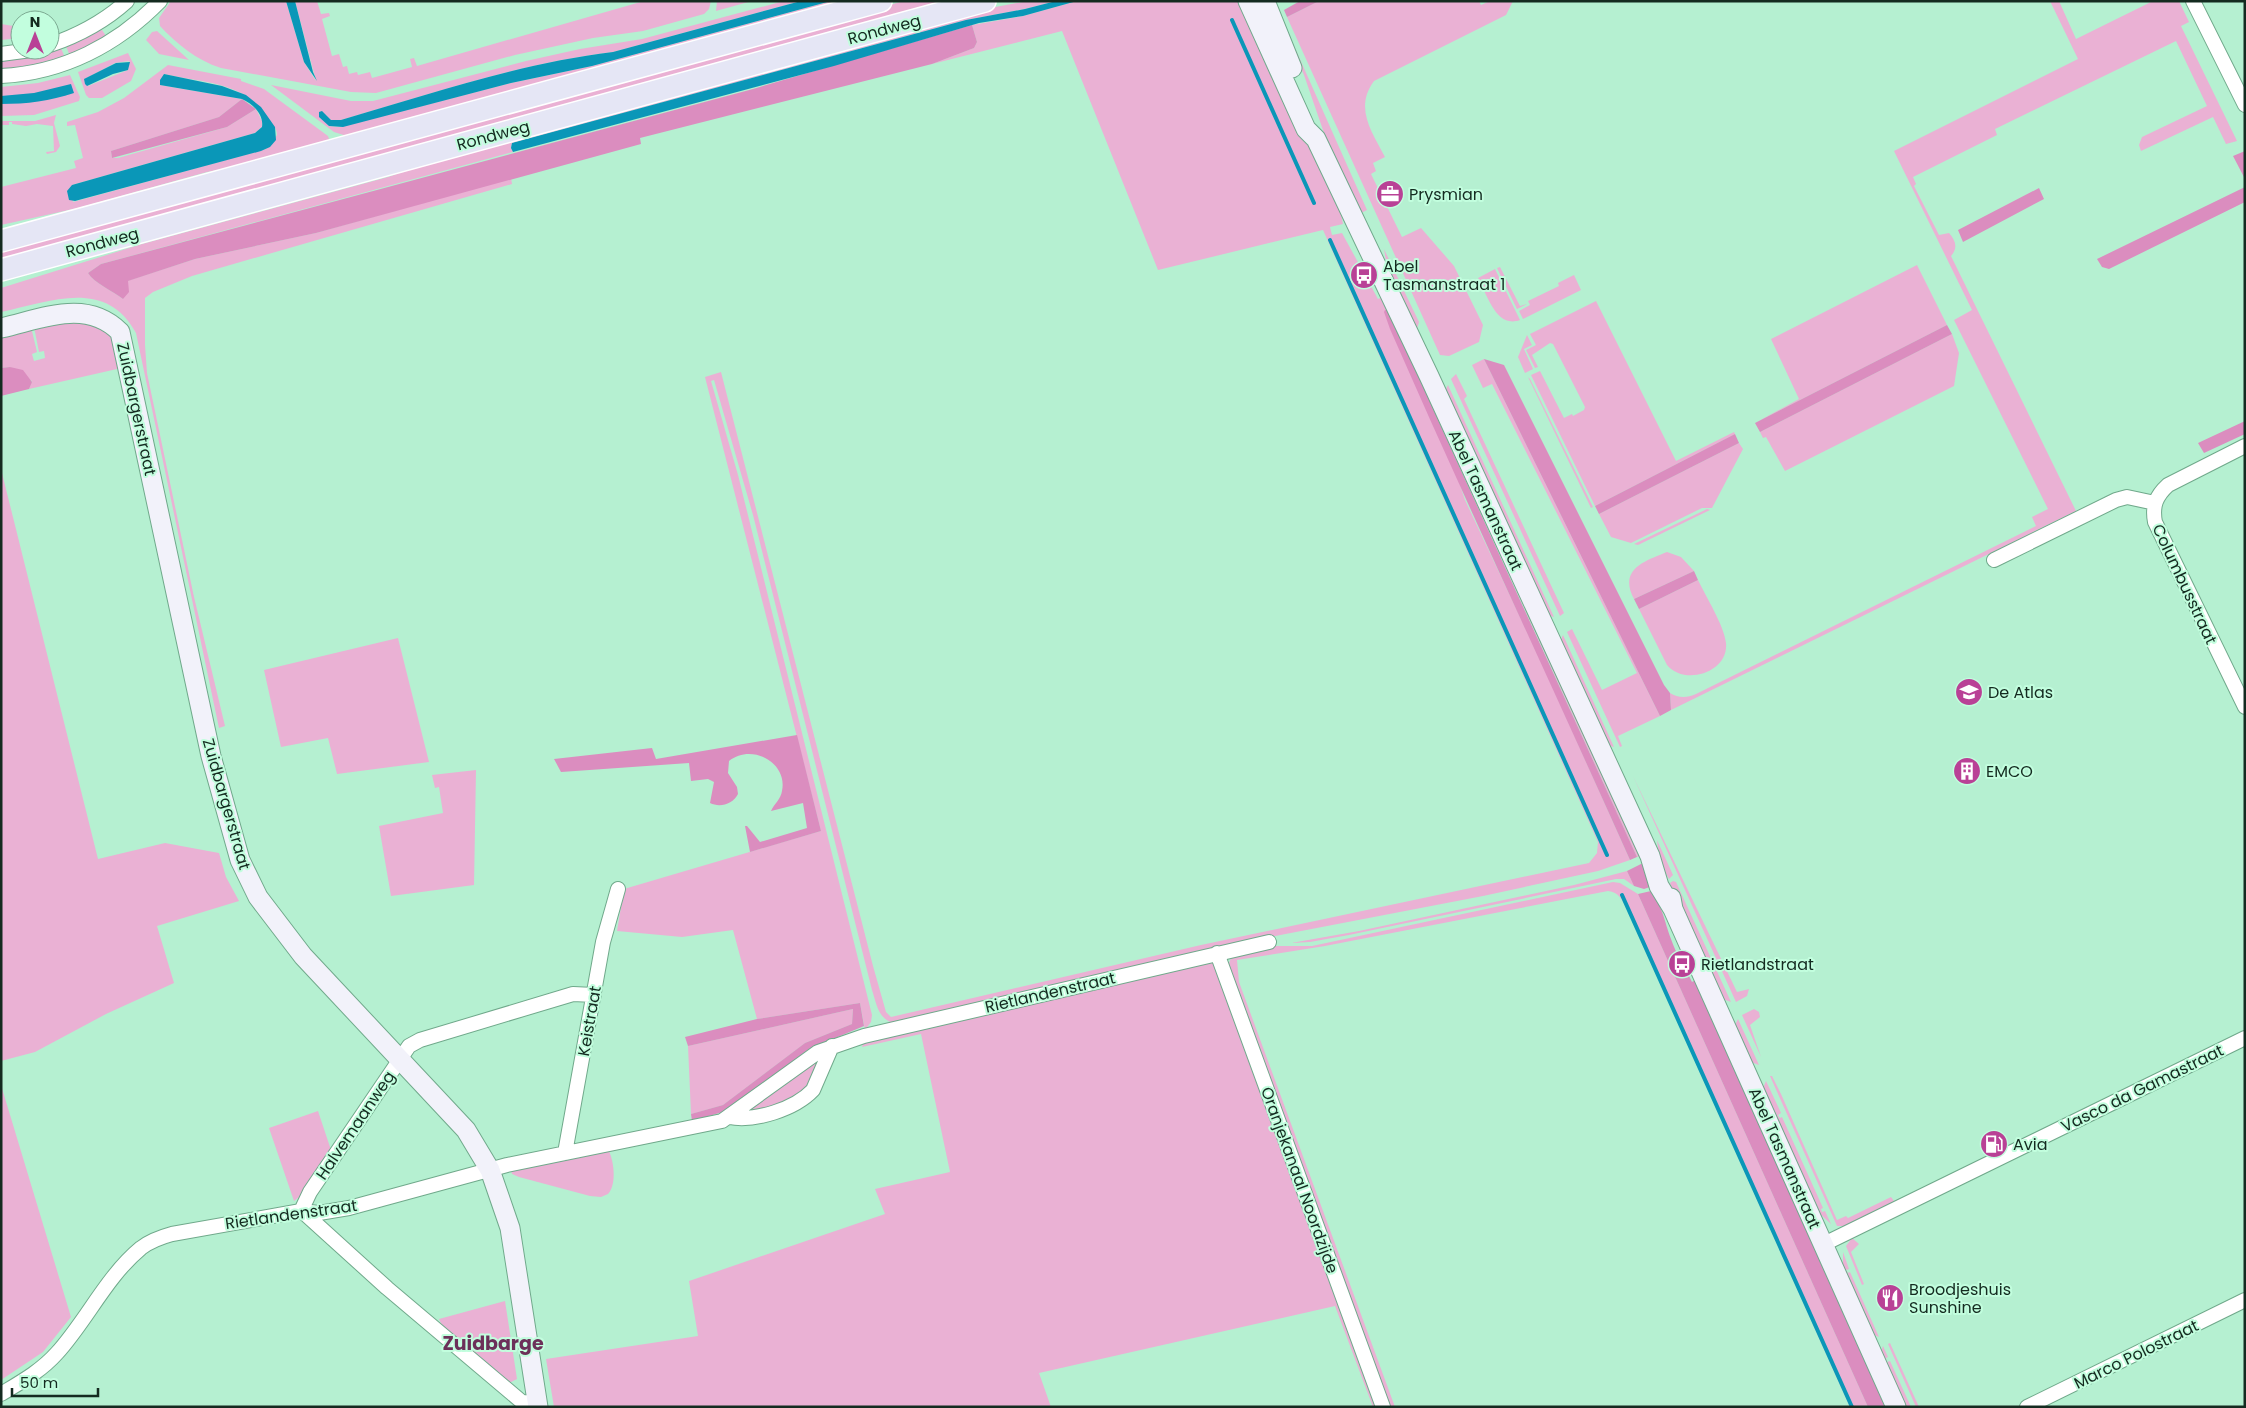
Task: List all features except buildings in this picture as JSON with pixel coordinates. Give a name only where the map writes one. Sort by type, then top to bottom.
[{"type":"main road","name":"Rondweg","points":[[1,241],[881,1]]},
{"type":"main road","name":"Rondweg","points":[[1,270],[985,1]]},
{"type":"main road","points":[[1,231],[79,220]]},
{"type":"main road","points":[[1,282],[93,244]]},
{"type":"street","points":[[60,42],[75,36],[110,16],[126,1]]},
{"type":"street","points":[[1,76],[30,73],[70,63],[101,47],[160,1]]},
{"type":"street","name":"Abel Tasmanstraat","points":[[1248,1],[1306,129],[1316,139],[1437,393],[1653,863],[1654,874],[1664,897],[1673,909],[1896,1407]]},
{"type":"street","name":"Abel Tasmanstraat","points":[[1265,1],[1315,124],[1316,139]]},
{"type":"street","points":[[2193,1],[2245,105]]},
{"type":"street","points":[[110,16],[122,32]]},
{"type":"street","name":"Zuidbargerstraat","points":[[1,328],[82,312],[98,315],[110,321],[120,332],[211,756],[240,860],[258,898],[292,943],[466,1130],[490,1170],[510,1228],[537,1405]]},
{"type":"street","name":"Columbusstraat","points":[[2245,446],[2176,480],[2160,493],[2155,503],[2155,522],[2245,707]]},
{"type":"street","points":[[1994,560],[2116,500],[2127,497],[2155,503]]},
{"type":"street","name":"Keistraat","points":[[565,1153],[603,942],[618,889]]},
{"type":"street","name":"Rietlandenstraat","points":[[1,1394],[29,1378],[56,1354],[124,1264],[142,1247],[172,1234],[301,1211],[319,1213],[349,1208],[490,1170],[712,1124],[730,1118],[799,1064],[832,1046],[864,1036],[1269,942]]},
{"type":"street","name":"Oranjekanaal Noordzijde","points":[[1217,953],[1383,1407]]},
{"type":"street","name":"Halvemaanweg","points":[[301,1211],[310,1192],[410,1046],[420,1040],[573,994],[594,995]]},
{"type":"street","name":"Vasco da Gamastraat","points":[[1824,1244],[2245,1038]]},
{"type":"street","name":"Rietlandenstraat","points":[[730,1118],[739,1119],[763,1115],[808,1096],[813,1090],[832,1046]]},
{"type":"street","points":[[301,1211],[387,1288],[522,1402],[537,1405]]},
{"type":"street","name":"Marco Polostraat","points":[[2028,1407],[2245,1300]]},
{"type":"shaded area","points":[[171,1],[286,1],[304,62],[316,81],[295,1],[317,1],[321,14],[329,13],[330,16],[322,19],[332,56],[339,54],[343,67],[347,66],[349,74],[357,72],[358,75],[370,72],[372,78],[412,67],[410,59],[414,58],[417,66],[644,1],[711,1],[709,9],[704,14],[643,31],[593,38],[515,55],[376,93],[351,92],[221,68],[203,61],[173,39],[160,26],[159,18]]},
{"type":"shaded area","points":[[717,1],[752,1],[716,11]]},
{"type":"shaded area","points":[[784,1],[801,1],[613,52],[510,71],[341,120],[331,120],[321,111],[329,126],[340,127],[511,83],[592,66],[831,1],[854,1],[347,136],[334,132],[271,85],[351,101],[373,101],[526,61],[580,49],[642,39]]},
{"type":"shaded area","points":[[904,1],[960,1],[1,262],[1,247]]},
{"type":"shaded area","points":[[1028,1],[1056,1],[966,20],[512,143],[511,148],[513,152],[101,264],[88,273],[99,284],[123,299],[127,281],[195,259],[316,233],[511,178],[512,184],[192,276],[153,292],[145,298],[147,373],[194,597],[225,726],[219,728],[136,333],[124,316],[109,305],[93,299],[57,299],[1,312],[1,288],[142,244],[388,177],[482,145],[974,11]]},
{"type":"shaded area","points":[[1077,1],[1244,1],[1341,214],[1343,224],[1330,227],[1332,235],[1342,233],[1378,299],[1385,296],[1641,856],[1637,857],[1433,406],[1465,500],[1543,666],[1630,860],[1598,871],[1483,896],[1255,940],[896,1024],[890,1022],[879,1011],[872,990],[753,515],[714,380],[711,381],[738,475],[872,1015],[871,1022],[865,1030],[860,1003],[757,1019],[733,930],[682,937],[617,931],[624,889],[821,831],[705,377],[721,372],[873,966],[886,1012],[891,1017],[1201,945],[1589,863],[1597,853],[1598,842],[1323,230],[1158,270],[1062,31],[932,64],[974,48],[977,42],[972,25],[1023,16]]},
{"type":"shaded area","points":[[1300,1],[1319,1],[1287,17],[1284,10]]},
{"type":"shaded area","points":[[1319,1],[1479,1],[1481,5],[1490,1],[1513,1],[1506,15],[1374,81],[1365,101],[1367,120],[1385,157],[1373,163],[1376,171],[1371,174],[1402,237],[1421,228],[1454,266],[1483,325],[1479,342],[1449,356],[1440,355],[1287,17]]},
{"type":"shaded area","points":[[2050,1],[2059,1],[2076,39],[2153,1],[2179,1],[2189,22],[2181,26],[2237,141],[2226,144],[2213,117],[2141,151],[2139,145],[2142,137],[2207,106],[2176,41],[1995,129],[1997,135],[1913,177],[1916,184],[1914,186],[1939,235],[1949,233],[1953,239],[1955,247],[1951,256],[2076,511],[1671,710],[1670,693],[1683,697],[1696,694],[2036,526],[2032,517],[2048,509],[1954,320],[1972,310],[1894,151],[2078,59]]},
{"type":"shaded area","points":[[1276,11],[1279,12],[1367,210],[1361,213],[1324,133],[1304,75]]},
{"type":"shaded area","points":[[1,24],[10,25],[10,39],[1,40]]},
{"type":"shaded area","points":[[972,25],[977,42],[974,48],[932,64],[640,138],[641,144],[316,233],[195,259],[128,281],[129,292],[123,299],[99,284],[88,273],[101,264],[753,89]]},
{"type":"shaded area","points":[[102,30],[106,36],[71,58],[65,44],[92,32]]},
{"type":"shaded area","points":[[157,31],[189,60],[159,54],[146,40],[152,32]]},
{"type":"shaded area","points":[[60,46],[66,60],[1,73],[1,57],[10,56],[10,60],[60,60]]},
{"type":"shaded area","points":[[128,53],[136,69],[131,81],[102,98],[89,98],[86,95],[78,72]],"holes":[[[129,61],[128,70],[88,86],[85,79],[115,63]]]},
{"type":"shaded area","points":[[168,65],[241,79],[241,81],[264,89],[328,136],[331,145],[292,156],[207,172],[78,208],[1,225],[1,187],[76,168],[74,161],[83,158],[75,125],[67,126],[67,122],[98,112],[124,98]],"holes":[[[164,74],[208,82],[235,90],[248,97],[259,107],[275,128],[277,135],[266,149],[73,202],[72,185],[255,133],[262,127],[262,121],[256,109],[227,127],[118,158],[112,158],[111,151],[219,117],[242,99],[160,85]]]},
{"type":"shaded area","points":[[70,75],[80,97],[79,101],[34,115],[1,116],[1,87],[38,83]]},
{"type":"shaded area","points":[[242,99],[256,109],[227,127],[112,158],[111,151],[219,117]]},
{"type":"shaded area","points":[[56,115],[54,123],[60,146],[56,152],[47,154],[46,152],[54,151],[53,126],[37,124],[26,126],[12,124],[12,122],[9,122],[9,125],[1,125],[1,121],[35,121]]},
{"type":"shaded area","points":[[2245,151],[2245,179],[2233,156]]},
{"type":"shaded area","points":[[2245,187],[2245,202],[2109,269],[2102,267],[2097,259]]},
{"type":"shaded area","points":[[2039,188],[2044,199],[1963,242],[1958,230]]},
{"type":"shaded area","points":[[1384,249],[1419,322],[1417,329],[1388,272]]},
{"type":"shaded area","points":[[1917,265],[1947,325],[1755,423],[1799,399],[1771,339]]},
{"type":"shaded area","points":[[1500,267],[1520,306],[1527,304],[1517,309],[1497,268]]},
{"type":"shaded area","points":[[1495,269],[1520,320],[1512,321],[1505,319],[1499,315],[1489,301],[1478,278]]},
{"type":"shaded area","points":[[1574,275],[1581,290],[1523,319],[1519,311],[1530,305],[1528,301],[1559,286],[1558,283]]},
{"type":"shaded area","points":[[1596,301],[1676,461],[1734,432],[1735,434],[1595,506],[1531,375],[1540,371],[1564,418],[1572,414],[1573,416],[1584,410],[1585,407],[1553,344],[1550,343],[1532,355],[1538,367],[1535,368],[1526,350],[1536,345],[1530,334]]},
{"type":"shaded area","points":[[1385,310],[1388,310],[1637,857],[1630,860],[1419,396],[1390,329]]},
{"type":"shaded area","points":[[77,318],[113,333],[121,366],[117,369],[29,389],[32,381],[10,367],[1,368],[1,334],[31,327],[37,352],[32,354],[34,361],[45,358],[44,351],[39,352],[34,327]]},
{"type":"shaded area","points":[[1947,325],[1952,334],[1760,432],[1755,423]]},
{"type":"shaded area","points":[[1952,334],[1959,353],[1954,386],[1785,471],[1766,437],[1763,438],[1760,432]]},
{"type":"shaded area","points":[[1527,335],[1532,345],[1524,349],[1533,369],[1525,373],[1518,357]]},
{"type":"shaded area","points":[[1484,359],[1660,716],[1618,736],[1622,746],[1620,747],[1567,632],[1572,629],[1602,690],[1637,673],[1492,384],[1483,388],[1472,365]]},
{"type":"shaded area","points":[[1484,359],[1504,365],[1664,685],[1670,693],[1671,710],[1660,716]]},
{"type":"shaded area","points":[[10,367],[23,370],[32,382],[29,389],[1,396],[1,368]]},
{"type":"shaded area","points":[[1456,374],[1467,396],[1464,399],[1564,613],[1560,616],[1451,379]]},
{"type":"shaded area","points":[[1528,377],[1593,507],[1591,508]]},
{"type":"shaded area","points":[[1448,385],[1554,617],[1546,614],[1444,393]]},
{"type":"shaded area","points":[[2245,421],[2245,434],[2204,453],[2198,443]]},
{"type":"shaded area","points":[[1735,434],[1739,443],[1599,514],[1595,506]]},
{"type":"shaded area","points":[[1739,443],[1743,449],[1712,508],[1702,508],[1631,543],[1611,537],[1599,514]]},
{"type":"shaded area","points":[[1,469],[98,859],[165,843],[219,853],[226,877],[239,901],[157,926],[174,983],[106,1014],[35,1052],[1,1061]]},
{"type":"shaded area","points":[[1707,509],[1710,510],[1638,545],[1634,544]]},
{"type":"shaded area","points":[[1667,552],[1681,557],[1694,571],[1634,599],[1629,580],[1632,573],[1643,563]]},
{"type":"shaded area","points":[[1694,571],[1698,580],[1639,609],[1634,599]]},
{"type":"shaded area","points":[[1698,580],[1725,636],[1725,653],[1713,669],[1704,673],[1684,675],[1667,665],[1639,609]]},
{"type":"shaded area","points":[[1563,635],[1614,747],[1605,744],[1559,644]]},
{"type":"shaded area","points":[[398,638],[429,762],[337,774],[328,738],[281,747],[264,670]]},
{"type":"shaded area","points":[[797,735],[821,831],[750,852],[745,826],[760,842],[807,828],[803,803],[771,811],[781,794],[782,781],[774,764],[766,758],[747,754],[729,761],[728,773],[737,787],[738,794],[730,803],[722,805],[710,803],[714,782],[708,779],[691,781],[689,763],[561,772],[554,759],[652,748],[656,759]]},
{"type":"shaded area","points":[[476,770],[474,885],[391,896],[379,826],[443,813],[439,787],[435,788],[432,775]]},
{"type":"shaded area","points":[[1633,776],[1737,992],[1749,989],[1747,996],[1736,1002]]},
{"type":"shaded area","points":[[1657,840],[1673,875],[1669,879],[1660,863]]},
{"type":"shaded area","points":[[1643,863],[1653,886],[1644,889],[1634,886],[1627,871]]},
{"type":"shaded area","points":[[1627,871],[1634,886],[1624,879],[1616,879],[1349,935],[1310,942],[1291,943],[1359,931],[1574,885]]},
{"type":"shaded area","points":[[1613,882],[1620,883],[1638,894],[1868,1407],[1850,1407],[1627,909],[1618,895],[1608,891],[1325,946],[1237,960],[1239,982],[1395,1407],[1386,1407],[1228,966],[1231,958],[1269,946],[1312,946]]},
{"type":"shaded area","points":[[1676,882],[1731,1002],[1720,998],[1670,883]]},
{"type":"shaded area","points":[[1651,891],[1661,909],[1671,939],[1692,982],[1697,979],[1888,1407],[1868,1407],[1638,894]]},
{"type":"shaded area","points":[[1208,960],[1213,962],[1380,1407],[1373,1407],[1335,1306],[1039,1373],[1051,1407],[554,1407],[546,1359],[698,1336],[689,1281],[885,1214],[875,1189],[950,1172],[921,1034],[862,1047],[864,1040]]},
{"type":"shaded area","points":[[860,1003],[864,1026],[809,1049],[726,1111],[692,1121],[691,1114],[723,1105],[805,1043],[852,1024],[853,1009],[688,1046],[685,1037],[757,1019]]},
{"type":"shaded area","points":[[853,1009],[852,1024],[805,1043],[723,1105],[691,1114],[688,1046]]},
{"type":"shaded area","points":[[1754,1009],[1759,1012],[1760,1017],[1750,1025],[1761,1057],[1742,1015]]},
{"type":"shaded area","points":[[1738,1019],[1759,1065],[1748,1061],[1733,1029]]},
{"type":"shaded area","points":[[826,1052],[811,1082],[795,1098],[773,1107],[741,1114]]},
{"type":"shaded area","points":[[1770,1076],[1772,1076],[1781,1094],[1837,1220],[1846,1216],[1848,1218],[1891,1197],[1894,1201],[1891,1205],[1847,1226],[1837,1226]]},
{"type":"shaded area","points":[[1766,1081],[1781,1113],[1778,1115],[1780,1118],[1782,1117],[1823,1208],[1821,1209],[1822,1212],[1825,1211],[1831,1224],[1818,1212],[1762,1091]]},
{"type":"shaded area","points":[[1,1085],[71,1317],[43,1352],[1,1380]]},
{"type":"shaded area","points":[[318,1111],[331,1150],[303,1194],[294,1201],[269,1128]]},
{"type":"shaded area","points":[[608,1149],[612,1159],[614,1178],[611,1190],[608,1194],[601,1197],[590,1196],[519,1177],[512,1174],[511,1170]]},
{"type":"shaded area","points":[[1852,1238],[1859,1244],[1851,1252],[1864,1284],[1862,1285],[1846,1246]]},
{"type":"shaded area","points":[[1843,1252],[1849,1269],[1846,1270],[1848,1273],[1850,1272],[1879,1337],[1870,1333],[1843,1266]]},
{"type":"shaded area","points":[[505,1301],[517,1379],[509,1383],[447,1336],[439,1319]]},
{"type":"shaded area","points":[[1890,1343],[1919,1407],[1916,1407],[1888,1344]]},
{"type":"shaded area","points":[[1883,1346],[1888,1357],[1886,1358],[1887,1362],[1890,1361],[1911,1407],[1903,1407],[1880,1355]]},
{"type":"water","points":[[286,1],[295,1],[317,81],[304,62]]},
{"type":"water","points":[[801,1],[831,1],[592,66],[511,83],[343,127],[329,126],[319,117],[319,112],[322,111],[331,120],[341,120],[510,71],[613,52]]},
{"type":"water","points":[[1056,1],[1077,1],[1023,16],[979,23],[834,66],[513,152],[511,148],[512,143],[966,20]]},
{"type":"water","points":[[130,62],[128,70],[113,74],[87,86],[85,84],[84,79],[116,63]]},
{"type":"water","points":[[164,74],[222,86],[246,95],[261,107],[275,127],[276,140],[270,147],[261,151],[75,201],[69,200],[67,191],[72,185],[255,133],[262,127],[259,114],[246,101],[160,85],[160,80]]},
{"type":"water","points":[[71,84],[74,93],[65,96],[38,102],[1,104],[1,96],[34,93]]},
{"type":"waterway","points":[[1232,20],[1314,203]]},
{"type":"waterway","points":[[1330,240],[1607,855]]},
{"type":"waterway","points":[[1622,895],[1852,1407]]},
{"type":"place","name":"Prysmian","points":[[1390,194]]},
{"type":"place","name":"Abel Tasmanstraat 1","points":[[1364,275]]},
{"type":"place","name":"De Atlas","points":[[1969,692]]},
{"type":"place","name":"EMCO","points":[[1967,771]]},
{"type":"place","name":"Rietlandstraat","points":[[1682,964]]},
{"type":"place","name":"Avia","points":[[1994,1144]]},
{"type":"place","name":"Broodjeshuis Sunshine","points":[[1890,1298]]},
{"type":"district","name":"Zuidbarge","points":[[493,1343]]}]
